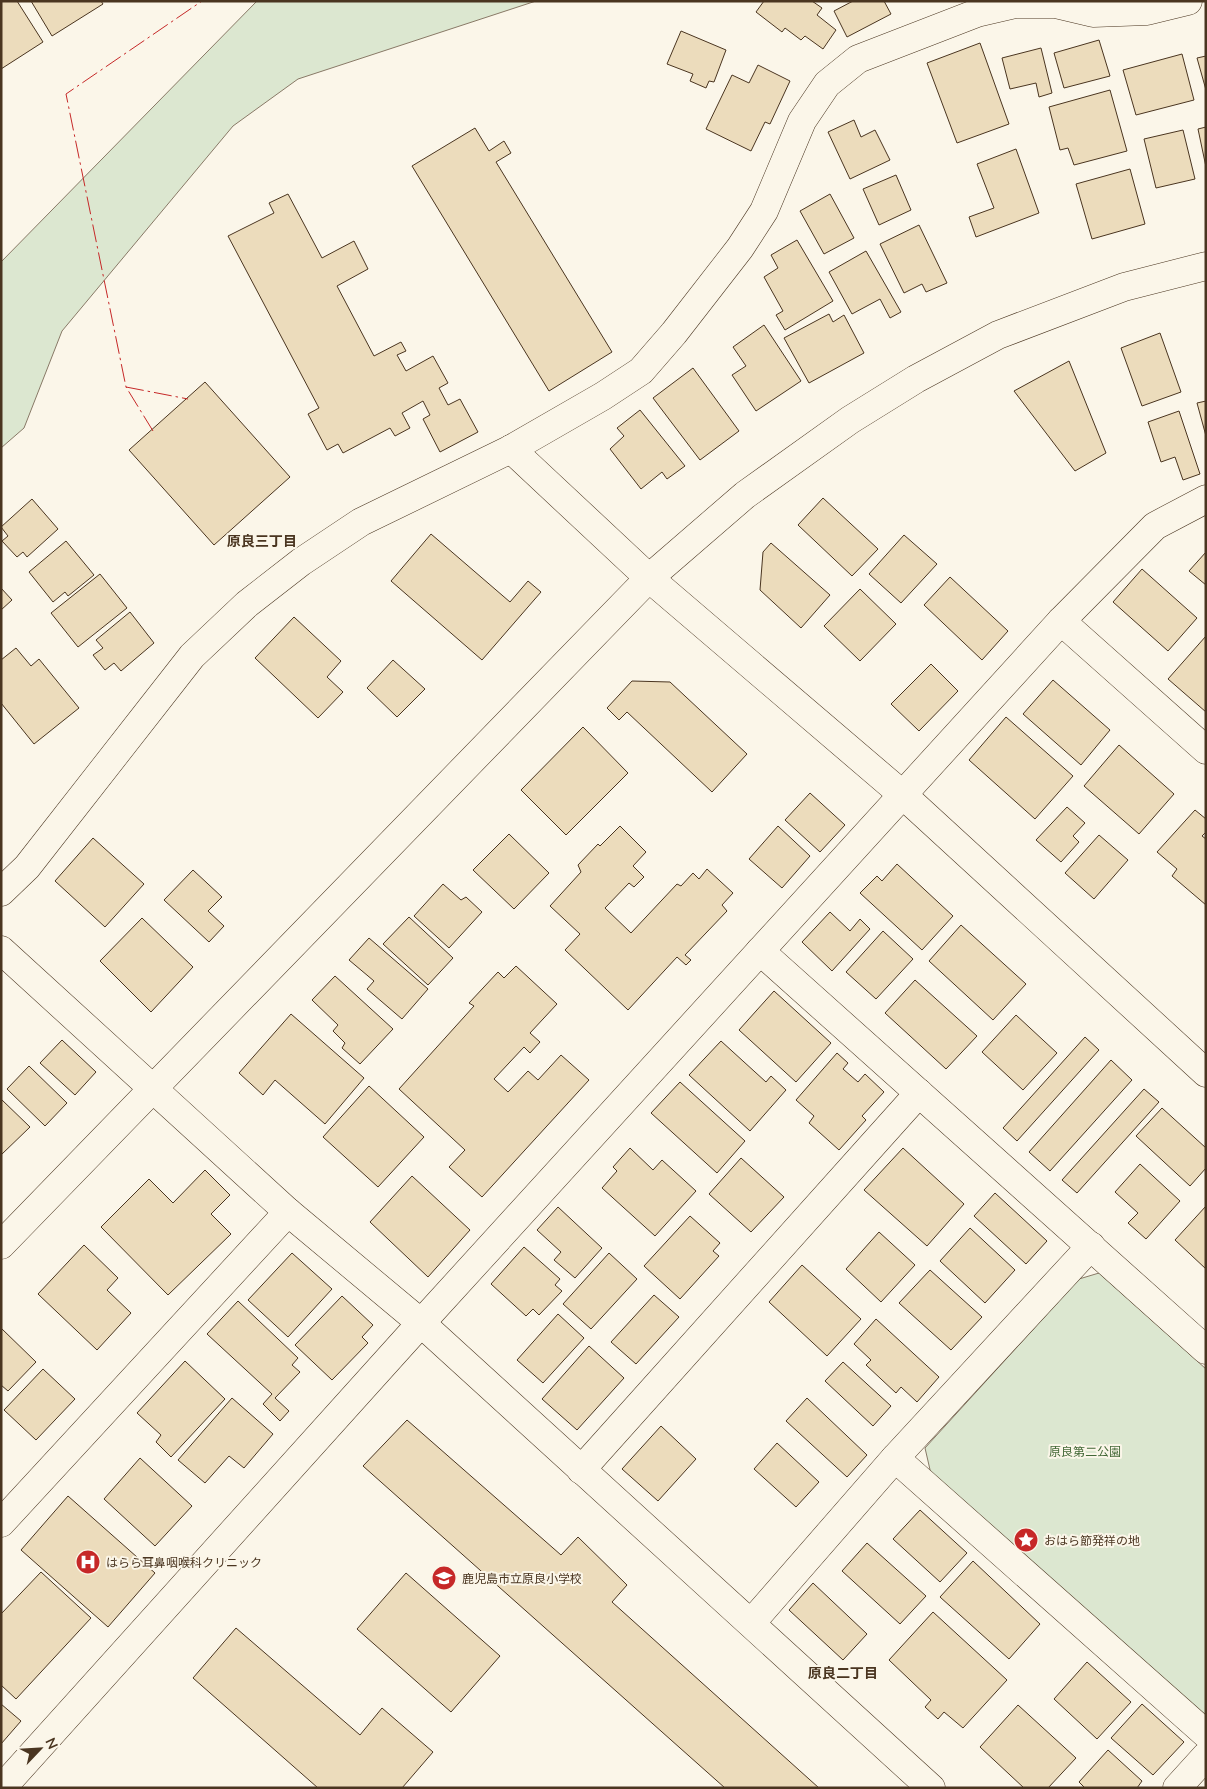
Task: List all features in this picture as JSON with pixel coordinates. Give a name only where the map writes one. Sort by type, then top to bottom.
[{"type":"street","points":[[1,892],[28,867],[192,656],[247,604],[301,562],[362,522],[511,449],[603,396],[641,371],[740,248],[764,211],[802,121],[828,84],[858,59],[977,13],[1016,4],[1055,4],[1093,13],[1148,11],[1188,1]]},
{"type":"street","points":[[1,1245],[649,578],[745,495],[850,420],[916,379],[998,335],[1124,287],[1206,266]]},
{"type":"street","points":[[511,449],[649,578],[903,795],[1206,1073]]},
{"type":"street","points":[[2,1788],[421,1323],[1061,621],[1155,526],[1206,499]]},
{"type":"street","points":[[1061,621],[1206,750]]},
{"type":"street","points":[[1,950],[288,1212],[421,1323],[581,1470],[752,1622],[931,1788]]},
{"type":"street","points":[[760,951],[1091,1246],[1204,1344]]},
{"type":"street","points":[[581,1470],[919,1093]]},
{"type":"street","points":[[1,1523],[288,1212]]},
{"type":"street","points":[[752,1622],[896,1458],[1091,1246]]},
{"type":"street","points":[[896,1458],[1206,1734]]},
{"type":"street","points":[[1177,1788],[1206,1756]]},
{"type":"green space","points":[[257,1],[536,1],[298,79],[233,126],[62,331],[24,428],[1,448],[1,262]]},
{"type":"green space","name":"原良第二公園","points":[[1099,1273],[1206,1369],[1206,1717],[931,1474],[925,1448],[1079,1279]]},
{"type":"building","points":[[1,1],[17,1],[43,42],[1,69]]},
{"type":"building","points":[[31,1],[101,1],[103,4],[52,36]]},
{"type":"building","points":[[764,1],[812,1],[822,8],[817,15],[836,30],[823,49],[805,36],[801,40],[785,28],[782,32],[756,12]]},
{"type":"building","points":[[853,1],[884,1],[891,14],[847,37],[834,11]]},
{"type":"building","points":[[681,31],[726,50],[714,82],[709,81],[706,88],[690,81],[693,74],[667,64]]},
{"type":"building","points":[[1099,40],[1110,76],[1064,88],[1054,53]]},
{"type":"building","points":[[980,43],[1009,124],[957,143],[927,63]]},
{"type":"building","points":[[1041,48],[1052,93],[1039,97],[1036,83],[1010,89],[1002,58]]},
{"type":"building","points":[[1182,54],[1194,100],[1136,115],[1123,70]]},
{"type":"building","points":[[1206,56],[1206,90],[1197,58]]},
{"type":"building","points":[[758,65],[790,81],[770,124],[765,122],[751,151],[706,129],[732,75],[749,83]]},
{"type":"building","points":[[1110,90],[1127,151],[1074,165],[1068,148],[1060,150],[1049,107]]},
{"type":"building","points":[[854,120],[861,137],[875,130],[890,160],[850,179],[828,132]]},
{"type":"building","points":[[1206,127],[1206,167],[1198,129]]},
{"type":"building","points":[[475,128],[489,151],[504,141],[511,153],[496,162],[612,352],[549,391],[412,166]]},
{"type":"building","points":[[1183,130],[1195,179],[1156,188],[1144,139]]},
{"type":"building","points":[[1016,149],[1039,213],[976,237],[969,217],[994,208],[977,164]]},
{"type":"building","points":[[1130,169],[1145,224],[1092,239],[1076,184]]},
{"type":"building","points":[[896,175],[911,210],[879,225],[863,189]]},
{"type":"building","points":[[288,194],[322,258],[354,241],[368,269],[337,286],[374,356],[401,342],[406,351],[397,355],[406,371],[433,356],[448,383],[439,388],[448,405],[460,399],[478,432],[440,452],[423,419],[430,415],[423,401],[402,413],[410,428],[395,436],[390,428],[343,453],[338,444],[327,450],[308,414],[319,408],[228,236],[274,213],[269,203]]},
{"type":"building","points":[[830,194],[854,238],[824,254],[800,211]]},
{"type":"building","points":[[919,225],[947,283],[926,292],[922,284],[904,293],[880,244]]},
{"type":"building","points":[[797,240],[833,301],[785,330],[776,315],[783,311],[764,277],[778,268],[771,255]]},
{"type":"building","points":[[866,251],[901,312],[890,318],[880,299],[852,314],[829,272]]},
{"type":"building","points":[[829,314],[833,322],[844,315],[864,353],[809,383],[784,338]]},
{"type":"building","points":[[764,325],[801,381],[756,411],[732,375],[746,366],[733,347]]},
{"type":"building","points":[[1160,333],[1181,392],[1142,406],[1121,348]]},
{"type":"building","points":[[1069,361],[1106,453],[1075,471],[1014,391]]},
{"type":"building","points":[[693,368],[739,431],[700,460],[653,398]]},
{"type":"building","points":[[205,382],[290,477],[214,545],[129,450]]},
{"type":"building","points":[[1206,401],[1206,436],[1197,403]]},
{"type":"building","points":[[640,410],[685,466],[667,479],[662,472],[641,489],[610,449],[624,436],[617,428]]},
{"type":"building","points":[[1179,411],[1200,474],[1183,480],[1175,457],[1161,462],[1148,422]]},
{"type":"building","points":[[823,498],[878,549],[852,576],[798,525]]},
{"type":"building","points":[[32,499],[58,529],[27,557],[23,552],[17,557],[2,541],[8,536],[1,527]]},
{"type":"building","points":[[431,534],[510,602],[528,581],[541,592],[482,660],[391,581]]},
{"type":"building","points":[[904,535],[937,564],[901,603],[869,574]]},
{"type":"building","points":[[66,541],[94,575],[68,596],[65,592],[53,602],[29,572]]},
{"type":"building","points":[[771,543],[830,595],[801,628],[760,590],[763,552]]},
{"type":"building","points":[[1206,552],[1206,585],[1189,571]]},
{"type":"building","points":[[1142,569],[1197,618],[1168,651],[1113,602]]},
{"type":"building","points":[[100,574],[127,608],[78,647],[51,613]]},
{"type":"building","points":[[950,577],[1008,631],[982,660],[924,605]]},
{"type":"building","points":[[1,588],[12,600],[1,610]]},
{"type":"building","points":[[860,589],[896,624],[860,661],[824,626]]},
{"type":"building","points":[[130,612],[154,643],[121,671],[114,663],[105,670],[93,655],[103,648],[96,640]]},
{"type":"building","points":[[294,617],[341,661],[327,677],[343,692],[318,718],[255,658]]},
{"type":"building","points":[[1206,636],[1206,712],[1168,679]]},
{"type":"building","points":[[16,648],[31,666],[39,659],[79,708],[34,744],[1,703],[1,660]]},
{"type":"building","points":[[393,660],[425,689],[397,717],[367,688]]},
{"type":"building","points":[[931,664],[958,691],[919,731],[891,704]]},
{"type":"building","points":[[1053,680],[1110,730],[1081,765],[1023,714]]},
{"type":"building","points":[[632,681],[670,682],[747,754],[712,792],[627,712],[619,720],[607,708]]},
{"type":"building","points":[[1006,717],[1073,776],[1035,819],[969,760]]},
{"type":"building","points":[[583,727],[628,773],[566,835],[521,790]]},
{"type":"building","points":[[1119,745],[1174,794],[1139,834],[1084,786]]},
{"type":"building","points":[[810,793],[845,825],[820,852],[785,820]]},
{"type":"building","points":[[1067,807],[1085,823],[1073,836],[1079,842],[1061,862],[1036,840]]},
{"type":"building","points":[[1195,810],[1206,819],[1206,832],[1202,836],[1206,839],[1206,905],[1172,876],[1177,869],[1157,852]]},
{"type":"building","points":[[620,826],[646,852],[633,866],[644,877],[634,887],[629,883],[605,908],[631,933],[677,884],[681,886],[693,873],[699,879],[707,869],[733,893],[722,905],[727,911],[685,955],[691,960],[686,965],[677,957],[628,1010],[565,950],[580,934],[550,906],[581,872],[578,865],[598,844],[600,846]]},
{"type":"building","points":[[778,826],[810,856],[782,888],[749,859]]},
{"type":"building","points":[[509,834],[549,873],[514,909],[473,870]]},
{"type":"building","points":[[1099,835],[1128,860],[1094,899],[1065,873]]},
{"type":"building","points":[[93,838],[144,884],[105,927],[55,881]]},
{"type":"building","points":[[897,864],[953,916],[922,950],[860,893],[877,876],[882,881]]},
{"type":"building","points":[[193,870],[222,897],[208,911],[224,926],[209,942],[164,900]]},
{"type":"building","points":[[443,884],[461,900],[466,897],[482,912],[449,948],[414,916]]},
{"type":"building","points":[[830,912],[850,931],[860,919],[870,929],[832,971],[802,942]]},
{"type":"building","points":[[409,917],[453,958],[428,985],[383,944]]},
{"type":"building","points":[[142,918],[193,967],[151,1012],[100,961]]},
{"type":"building","points":[[961,925],[1026,984],[993,1020],[929,961]]},
{"type":"building","points":[[883,931],[913,959],[876,999],[846,972]]},
{"type":"building","points":[[369,938],[428,989],[402,1019],[367,989],[374,981],[349,960]]},
{"type":"building","points":[[516,966],[557,1004],[530,1033],[540,1042],[530,1053],[524,1047],[494,1079],[508,1092],[528,1071],[538,1080],[561,1055],[589,1080],[482,1197],[449,1167],[465,1150],[399,1089],[474,1006],[469,1003],[498,972],[504,978]]},
{"type":"building","points":[[335,976],[393,1029],[360,1064],[342,1048],[345,1043],[333,1031],[338,1025],[312,1000]]},
{"type":"building","points":[[915,980],[977,1036],[946,1069],[885,1013]]},
{"type":"building","points":[[774,991],[831,1043],[796,1082],[739,1030]]},
{"type":"building","points":[[291,1014],[364,1078],[325,1124],[275,1080],[263,1095],[239,1073]]},
{"type":"building","points":[[1016,1015],[1057,1053],[1023,1090],[982,1052]]},
{"type":"building","points":[[1085,1037],[1099,1050],[1017,1141],[1003,1128]]},
{"type":"building","points":[[62,1040],[96,1072],[75,1095],[40,1063]]},
{"type":"building","points":[[721,1041],[766,1082],[771,1076],[786,1090],[750,1131],[689,1075]]},
{"type":"building","points":[[837,1053],[848,1063],[843,1069],[858,1082],[865,1074],[884,1092],[862,1116],[866,1120],[839,1150],[809,1123],[814,1116],[796,1100]]},
{"type":"building","points":[[1111,1060],[1132,1080],[1050,1171],[1029,1152]]},
{"type":"building","points":[[29,1066],[67,1103],[45,1126],[7,1089]]},
{"type":"building","points":[[680,1082],[745,1141],[717,1173],[651,1113]]},
{"type":"building","points":[[369,1086],[424,1137],[378,1187],[323,1137]]},
{"type":"building","points":[[1144,1089],[1159,1102],[1077,1193],[1062,1180]]},
{"type":"building","points":[[1,1099],[30,1127],[1,1155]]},
{"type":"building","points":[[1162,1108],[1206,1148],[1206,1168],[1190,1186],[1136,1136]]},
{"type":"building","points":[[630,1148],[653,1170],[662,1160],[696,1191],[655,1236],[602,1188],[617,1171],[613,1167]]},
{"type":"building","points":[[903,1148],[964,1204],[927,1246],[864,1190]]},
{"type":"building","points":[[741,1158],[784,1197],[751,1232],[709,1194]]},
{"type":"building","points":[[1140,1164],[1180,1201],[1146,1239],[1128,1223],[1138,1213],[1115,1192]]},
{"type":"building","points":[[205,1170],[230,1195],[211,1214],[231,1234],[168,1295],[101,1227],[149,1179],[173,1203]]},
{"type":"building","points":[[412,1176],[470,1230],[428,1277],[370,1222]]},
{"type":"building","points":[[995,1193],[1047,1241],[1026,1264],[974,1216]]},
{"type":"building","points":[[1206,1206],[1206,1269],[1175,1240]]},
{"type":"building","points":[[558,1207],[602,1248],[575,1278],[554,1260],[561,1252],[537,1230]]},
{"type":"building","points":[[690,1216],[720,1243],[713,1251],[719,1256],[680,1299],[644,1266]]},
{"type":"building","points":[[970,1228],[1015,1270],[985,1303],[940,1261]]},
{"type":"building","points":[[879,1232],[915,1265],[881,1302],[846,1269]]},
{"type":"building","points":[[84,1245],[118,1278],[107,1290],[131,1313],[97,1350],[38,1294]]},
{"type":"building","points":[[524,1247],[560,1279],[555,1285],[562,1291],[539,1315],[533,1309],[526,1316],[491,1284]]},
{"type":"building","points":[[292,1253],[332,1289],[288,1337],[248,1300]]},
{"type":"building","points":[[609,1253],[637,1279],[591,1329],[563,1304]]},
{"type":"building","points":[[802,1265],[861,1319],[827,1356],[769,1302]]},
{"type":"building","points":[[930,1270],[982,1317],[951,1350],[899,1303]]},
{"type":"building","points":[[654,1295],[679,1317],[636,1364],[611,1342]]},
{"type":"building","points":[[342,1296],[373,1325],[362,1337],[368,1343],[332,1380],[295,1345]]},
{"type":"building","points":[[238,1301],[298,1358],[292,1365],[300,1372],[275,1398],[289,1411],[280,1421],[263,1404],[272,1394],[207,1334]]},
{"type":"building","points":[[558,1314],[584,1338],[543,1383],[517,1360]]},
{"type":"building","points":[[876,1319],[939,1377],[917,1402],[901,1387],[896,1393],[866,1365],[871,1360],[854,1344]]},
{"type":"building","points":[[1,1328],[36,1362],[8,1391],[1,1385]]},
{"type":"building","points":[[589,1346],[624,1378],[577,1430],[542,1399]]},
{"type":"building","points":[[185,1361],[225,1399],[171,1457],[156,1442],[161,1435],[137,1413]]},
{"type":"building","points":[[843,1362],[891,1406],[873,1426],[825,1381]]},
{"type":"building","points":[[43,1369],[75,1399],[36,1440],[4,1410]]},
{"type":"building","points":[[232,1398],[273,1434],[244,1468],[229,1456],[205,1483],[178,1460]]},
{"type":"building","points":[[807,1398],[867,1455],[847,1477],[786,1421]]},
{"type":"building","points":[[407,1420],[561,1555],[578,1537],[627,1585],[612,1602],[819,1788],[725,1788],[363,1466]]},
{"type":"building","points":[[661,1426],[696,1459],[658,1501],[622,1469]]},
{"type":"building","points":[[777,1443],[819,1482],[796,1507],[754,1469]]},
{"type":"building","points":[[140,1458],[192,1506],[155,1546],[104,1499]]},
{"type":"building","name":"はらら耳鼻咽喉科クリニック","points":[[68,1496],[155,1573],[108,1627],[21,1550]]},
{"type":"building","points":[[920,1510],[967,1553],[940,1582],[893,1539]]},
{"type":"building","points":[[867,1543],[926,1596],[900,1624],[842,1571]]},
{"type":"building","points":[[973,1561],[1040,1624],[1009,1659],[940,1597]]},
{"type":"building","points":[[41,1572],[91,1618],[16,1699],[1,1685],[1,1614]]},
{"type":"building","points":[[406,1573],[500,1656],[451,1712],[357,1629]]},
{"type":"building","points":[[813,1583],[867,1634],[843,1660],[789,1610]]},
{"type":"building","points":[[933,1612],[1007,1680],[963,1728],[944,1712],[938,1719],[925,1707],[931,1700],[889,1660]]},
{"type":"building","points":[[236,1628],[360,1735],[382,1708],[433,1752],[402,1788],[318,1788],[193,1678]]},
{"type":"building","points":[[1087,1662],[1131,1702],[1097,1739],[1054,1699]]},
{"type":"building","points":[[1,1704],[21,1721],[1,1744]]},
{"type":"building","points":[[1142,1704],[1184,1742],[1153,1775],[1111,1738]]},
{"type":"building","points":[[1018,1705],[1076,1758],[1048,1788],[1024,1788],[980,1747]]},
{"type":"building","points":[[1108,1750],[1142,1781],[1137,1788],[1085,1788],[1079,1782]]},
{"type":"power","points":[[153,431],[126,387],[66,94],[202,1]]},
{"type":"power","points":[[126,387],[188,399]]},
{"type":"place","name":"おはら節発祥の地","points":[[1026,1540]]},
{"type":"place","name":"はらら耳鼻咽喉科クリニック","points":[[88,1562]]},
{"type":"place","name":"鹿児島市立原良小学校","points":[[444,1578]]},
{"type":"district","name":"原良三丁目","points":[[262,541]]},
{"type":"district","name":"原良二丁目","points":[[843,1673]]}]
